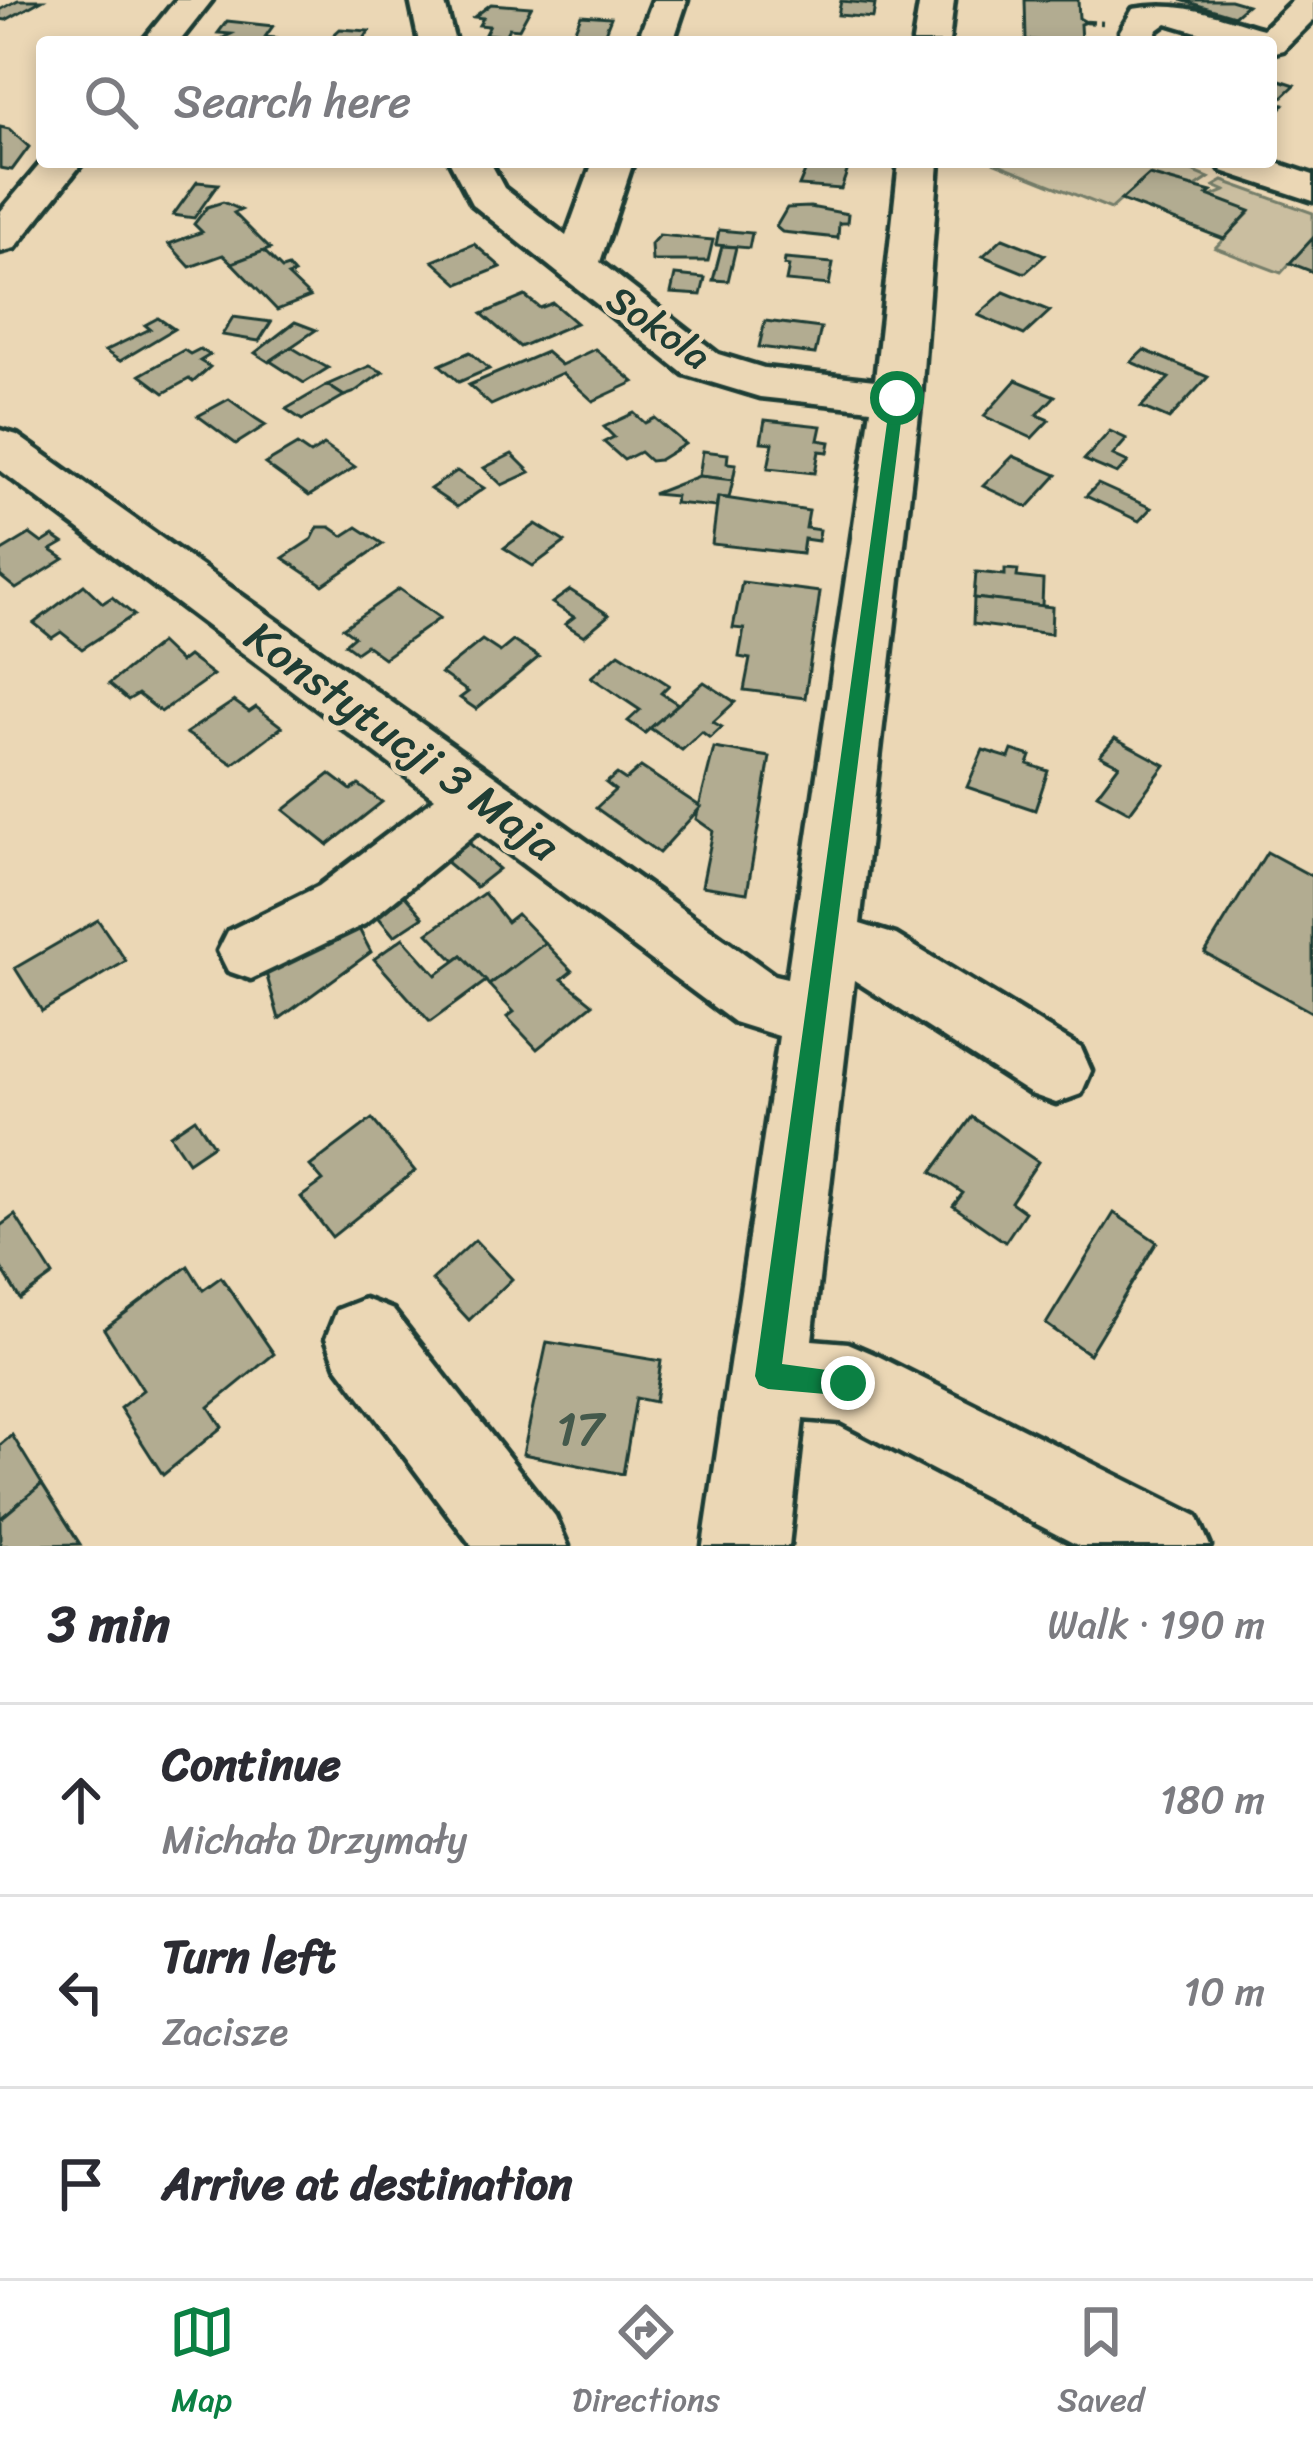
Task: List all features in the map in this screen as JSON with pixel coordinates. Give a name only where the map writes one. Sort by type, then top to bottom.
[{"type":"street","points":[[165,36],[195,0]]},
{"type":"street","points":[[427,0],[436,36]]},
{"type":"street","points":[[657,36],[670,0]]},
{"type":"street","points":[[932,36],[937,0]]},
{"type":"street","points":[[1276,36],[1312,0]]},
{"type":"street","points":[[1138,36],[1146,17],[1168,12],[1250,36]]},
{"type":"street","points":[[1277,44],[1313,56]]},
{"type":"street","points":[[0,239],[58,168]]},
{"type":"street","name":"Sokola","points":[[473,168],[488,195],[524,226],[701,364],[760,382],[897,398]]},
{"type":"street","points":[[576,268],[611,168]]},
{"type":"street","points":[[746,1546],[897,398],[918,168]]},
{"type":"street","points":[[1253,168],[1313,189]]},
{"type":"street","points":[[524,226],[592,220]]},
{"type":"street","name":"Konstytucji 3 Maja","points":[[0,446],[758,1001],[873,955],[1056,1071]]},
{"type":"street","points":[[250,951],[342,905],[478,798]]},
{"type":"street","points":[[365,1338],[525,1546]]},
{"type":"street","points":[[768,1376],[848,1383],[1167,1546]]},
{"type":"shaded area","points":[[1008,168],[1185,168],[1209,178],[1191,190],[1149,175],[1111,209]]},
{"type":"shaded area","points":[[1223,181],[1313,213],[1313,238],[1281,273],[1215,248],[1250,212],[1210,197],[1225,191],[1214,186]]},
{"type":"building","points":[[18,0],[42,0],[0,19],[0,10]]},
{"type":"building","points":[[1025,0],[1078,0],[1079,18],[1086,22],[1080,24],[1081,36],[1026,36]]},
{"type":"building","points":[[1181,0],[1230,0],[1247,5],[1234,16]]},
{"type":"building","points":[[841,1],[875,4],[873,18],[838,15]]},
{"type":"building","points":[[491,4],[531,7],[519,29],[509,28],[505,36],[485,34],[489,26],[479,25],[483,18],[474,17]]},
{"type":"building","points":[[581,15],[611,17],[604,35],[574,32]]},
{"type":"building","points":[[227,21],[273,26],[266,36],[218,33]]},
{"type":"building","points":[[340,29],[369,31],[366,36],[332,36]]},
{"type":"building","points":[[1277,79],[1295,85],[1277,102]]},
{"type":"building","points":[[0,127],[29,147],[12,170],[0,168]]},
{"type":"building","points":[[806,168],[848,168],[841,189],[799,186]]},
{"type":"building","points":[[1149,175],[1211,192],[1207,195],[1250,211],[1224,239],[1121,200]]},
{"type":"building","points":[[197,182],[218,184],[194,218],[173,215]]},
{"type":"building","points":[[223,202],[241,210],[234,213],[270,249],[232,263],[223,255],[190,267],[169,244],[202,232],[194,224],[207,207]]},
{"type":"building","points":[[787,208],[848,214],[847,223],[839,223],[838,238],[782,232],[776,227]]},
{"type":"building","points":[[719,230],[752,233],[749,248],[716,245]]},
{"type":"building","points":[[659,235],[713,240],[708,261],[652,261],[651,244]]},
{"type":"building","points":[[1003,238],[1045,255],[1025,273],[983,256]]},
{"type":"building","points":[[1313,238],[1313,272],[1290,263]]},
{"type":"building","points":[[474,244],[501,267],[459,284],[433,261]]},
{"type":"building","points":[[722,246],[736,247],[728,281],[713,280]]},
{"type":"building","points":[[264,251],[282,269],[288,267],[294,274],[288,276],[310,297],[277,310],[232,263]]},
{"type":"building","points":[[785,259],[833,263],[829,285],[786,281],[789,266],[784,265]]},
{"type":"building","points":[[675,275],[705,278],[701,295],[671,293]]},
{"type":"building","points":[[1004,292],[1050,311],[1024,335],[978,315]]},
{"type":"building","points":[[525,296],[540,308],[553,303],[576,323],[520,347],[482,314]]},
{"type":"building","points":[[233,317],[271,322],[259,341],[222,335]]},
{"type":"building","points":[[158,318],[174,329],[120,361],[105,351],[150,329],[145,325]]},
{"type":"building","points":[[765,321],[821,328],[815,354],[759,347]]},
{"type":"building","points":[[295,322],[316,330],[269,362],[255,353]]},
{"type":"building","points":[[291,347],[328,368],[304,383],[270,361]]},
{"type":"building","points":[[200,349],[210,355],[200,361],[210,367],[193,382],[189,379],[164,393],[140,375],[184,350],[190,354]]},
{"type":"building","points":[[595,349],[634,382],[593,401],[562,373],[491,405],[469,385],[546,352],[561,365]]},
{"type":"building","points":[[1144,350],[1208,377],[1169,419],[1141,407],[1169,378],[1131,362]]},
{"type":"building","points":[[470,352],[489,369],[459,382],[440,365]]},
{"type":"building","points":[[370,366],[383,372],[353,393],[344,396],[327,385]]},
{"type":"building","points":[[1016,380],[1055,396],[1037,415],[1049,420],[1032,438],[984,416]]},
{"type":"building","points":[[327,385],[344,396],[302,420],[286,409]]},
{"type":"building","points":[[229,399],[266,425],[236,444],[198,416]]},
{"type":"building","points":[[634,413],[645,423],[655,418],[685,444],[659,460],[650,461],[640,452],[624,460],[604,442],[614,437],[604,427]]},
{"type":"building","points":[[765,420],[821,426],[818,440],[830,442],[828,452],[819,451],[815,473],[768,468],[773,443],[761,442]]},
{"type":"building","points":[[1110,431],[1127,439],[1113,455],[1128,462],[1117,474],[1084,460]]},
{"type":"building","points":[[297,445],[310,454],[324,445],[355,467],[309,496],[265,464]]},
{"type":"building","points":[[703,451],[728,454],[727,463],[736,464],[733,480],[699,476]]},
{"type":"building","points":[[512,454],[530,472],[502,485],[484,468]]},
{"type":"building","points":[[1013,456],[1057,475],[1028,507],[983,486]]},
{"type":"building","points":[[457,471],[484,488],[457,507],[430,489]]},
{"type":"building","points":[[699,476],[733,480],[729,498],[718,497],[716,507],[674,503],[676,496],[653,494]]},
{"type":"building","points":[[1098,484],[1151,508],[1139,521],[1086,496]]},
{"type":"building","points":[[718,497],[809,511],[806,528],[820,530],[818,541],[804,539],[802,554],[712,544]]},
{"type":"building","points":[[536,524],[565,542],[533,566],[504,548]]},
{"type":"building","points":[[318,527],[330,527],[343,536],[357,527],[383,544],[323,585],[283,558],[312,539]]},
{"type":"building","points":[[30,534],[42,543],[53,536],[63,543],[51,550],[64,559],[16,589],[0,576],[0,552]]},
{"type":"building","points":[[1005,569],[1018,570],[1017,577],[1043,580],[1042,606],[974,598],[976,572],[1005,575]]},
{"type":"building","points":[[742,582],[820,592],[805,698],[744,690],[750,659],[739,657],[744,629],[733,628]]},
{"type":"building","points":[[84,585],[103,603],[112,597],[134,615],[82,649],[61,632],[52,638],[34,623]]},
{"type":"building","points":[[399,589],[440,618],[384,658],[366,645],[356,652],[345,644],[354,636],[343,628]]},
{"type":"building","points":[[570,590],[609,615],[584,636],[565,624],[574,617],[552,603]]},
{"type":"building","points":[[974,598],[1052,607],[1051,634],[973,624]]},
{"type":"building","points":[[482,640],[500,652],[513,641],[539,657],[476,709],[460,698],[468,692],[441,673]]},
{"type":"building","points":[[160,643],[180,662],[188,656],[213,675],[161,712],[138,694],[128,700],[109,684]]},
{"type":"building","points":[[619,653],[669,685],[661,693],[678,704],[645,733],[628,721],[640,710],[591,677]]},
{"type":"building","points":[[704,682],[735,702],[713,722],[722,727],[710,738],[702,732],[682,750],[650,728]]},
{"type":"building","points":[[234,701],[249,712],[256,707],[282,727],[233,764],[186,733]]},
{"type":"building","points":[[1115,738],[1165,765],[1130,812],[1097,794],[1119,765],[1100,755]]},
{"type":"building","points":[[714,748],[770,757],[747,893],[702,886],[713,831],[696,819]]},
{"type":"building","points":[[983,750],[1009,758],[1012,750],[1031,756],[1028,764],[1048,771],[1035,810],[967,787]]},
{"type":"building","points":[[641,767],[701,807],[659,853],[596,808],[615,790],[606,783],[617,774],[626,780]]},
{"type":"building","points":[[330,774],[351,790],[359,785],[382,802],[328,845],[284,810]]},
{"type":"building","points":[[469,843],[499,869],[476,887],[445,861]]},
{"type":"building","points":[[1267,852],[1313,877],[1313,1013],[1205,953]]},
{"type":"building","points":[[484,893],[507,922],[517,914],[545,943],[489,985],[462,956],[455,961],[428,933]]},
{"type":"building","points":[[404,895],[423,917],[394,936],[375,913]]},
{"type":"building","points":[[98,920],[126,961],[42,1011],[15,968]]},
{"type":"building","points":[[357,925],[371,952],[279,1019],[266,973]]},
{"type":"building","points":[[403,938],[436,975],[462,956],[486,981],[430,1022],[374,959]]},
{"type":"building","points":[[545,943],[572,971],[562,979],[593,1004],[537,1049],[507,1017],[514,1012],[489,985]]},
{"type":"building","points":[[972,1117],[1038,1162],[1011,1202],[1025,1212],[1005,1242],[953,1206],[963,1193],[932,1172]]},
{"type":"building","points":[[195,1118],[213,1145],[188,1162],[170,1135]]},
{"type":"building","points":[[372,1119],[415,1171],[332,1237],[301,1197],[323,1181],[310,1166]]},
{"type":"building","points":[[1114,1213],[1157,1242],[1089,1354],[1046,1324]]},
{"type":"building","points":[[15,1215],[53,1275],[20,1299],[0,1266],[0,1226]]},
{"type":"building","points":[[475,1240],[512,1279],[469,1320],[432,1280]]},
{"type":"building","points":[[188,1266],[203,1290],[221,1277],[274,1354],[209,1407],[222,1427],[163,1475],[120,1408],[143,1390],[104,1329]]},
{"type":"building","points":[[547,1342],[661,1361],[655,1402],[636,1398],[623,1474],[523,1454]]},
{"type":"building","points":[[12,1435],[42,1484],[0,1519],[0,1445]]},
{"type":"building","points":[[42,1484],[80,1544],[0,1546],[0,1519]]},
{"type":"route","points":[[848,1383],[768,1376],[897,398]]}]
